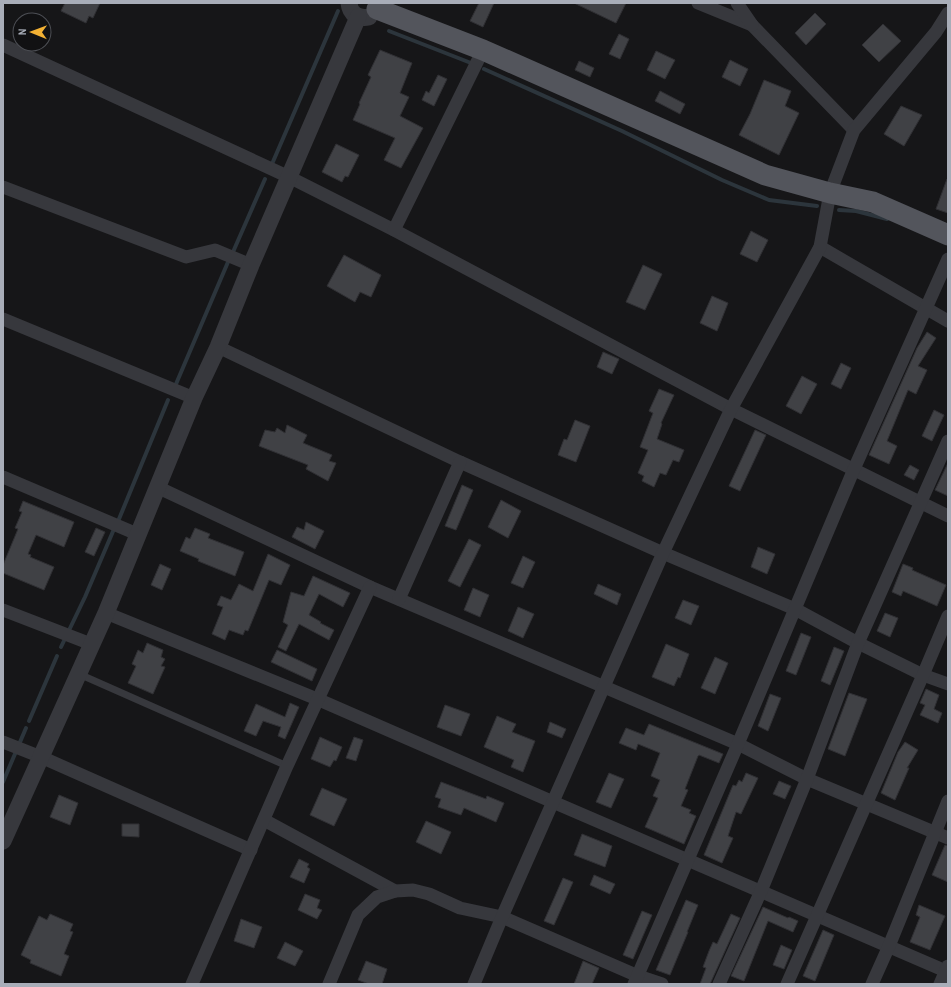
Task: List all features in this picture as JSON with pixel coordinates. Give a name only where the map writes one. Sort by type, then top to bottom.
[{"type":"main road","points":[[378,6],[483,50],[765,175],[830,193],[873,202],[948,235]]},
{"type":"street","points":[[698,3],[752,25]]},
{"type":"street","points":[[737,3],[752,25],[854,130]]},
{"type":"street","points":[[3,841],[90,644],[106,613],[194,398],[218,347],[288,177],[353,10],[363,18],[374,14],[378,6]]},
{"type":"street","points":[[474,984],[502,917],[663,553],[731,409],[820,247],[830,193],[854,130],[936,32],[948,13]]},
{"type":"street","points":[[3,45],[288,177],[394,230],[731,409],[948,516]]},
{"type":"street","points":[[394,230],[483,50]]},
{"type":"street","points":[[3,186],[186,257],[215,250],[251,265]]},
{"type":"street","points":[[820,247],[948,321]]},
{"type":"street","points":[[636,980],[738,744],[854,469],[948,259]]},
{"type":"street","points":[[3,318],[194,398]]},
{"type":"street","points":[[218,347],[460,462],[663,553],[795,609],[858,643],[924,675],[948,684]]},
{"type":"street","points":[[718,984],[761,891],[807,779],[858,643],[922,503],[948,441]]},
{"type":"street","points":[[399,599],[460,462]]},
{"type":"street","points":[[3,477],[138,534]]},
{"type":"street","points":[[157,487],[399,599],[738,744],[807,779],[948,838]]},
{"type":"street","points":[[192,984],[287,766],[370,586]]},
{"type":"street","points":[[3,610],[90,644]]},
{"type":"street","points":[[106,613],[317,699],[553,802],[947,970],[940,984]]},
{"type":"street","points":[[787,984],[924,675],[948,616]]},
{"type":"street","points":[[3,742],[41,757],[251,850]]},
{"type":"street","points":[[872,984],[948,801]]},
{"type":"street","points":[[264,820],[395,891]]},
{"type":"street","points":[[329,984],[358,915],[377,897],[395,891],[413,890],[429,894],[460,908],[502,917],[636,980],[662,984]]},
{"type":"lane","points":[[78,674],[287,766]]},
{"type":"building","points":[[65,3],[100,3],[93,18],[89,16],[86,23],[61,11]]},
{"type":"building","points":[[479,3],[494,3],[483,27],[470,21]]},
{"type":"building","points":[[574,3],[626,3],[616,23]]},
{"type":"building","points":[[815,13],[826,24],[806,45],[795,33]]},
{"type":"building","points":[[883,24],[901,41],[879,62],[862,45]]},
{"type":"building","points":[[619,34],[629,39],[620,59],[609,54]]},
{"type":"building","points":[[380,50],[412,63],[400,93],[409,97],[400,116],[423,128],[401,168],[384,160],[395,138],[353,120],[371,77],[368,75]]},
{"type":"building","points":[[656,51],[675,60],[665,79],[647,70]]},
{"type":"building","points":[[730,60],[748,69],[740,86],[722,77]]},
{"type":"building","points":[[579,61],[594,68],[590,77],[575,70]]},
{"type":"building","points":[[438,75],[447,79],[434,106],[422,100],[426,91],[429,93]]},
{"type":"building","points":[[764,80],[791,91],[785,106],[799,113],[779,155],[739,135],[750,114]]},
{"type":"building","points":[[660,91],[685,104],[680,114],[655,101]]},
{"type":"building","points":[[901,106],[922,115],[904,146],[884,134]]},
{"type":"building","points":[[336,144],[359,155],[348,177],[345,176],[342,182],[322,172]]},
{"type":"building","points":[[948,179],[948,213],[936,209]]},
{"type":"building","points":[[751,231],[768,240],[757,262],[740,254]]},
{"type":"building","points":[[344,255],[381,275],[371,297],[360,292],[355,302],[327,286]]},
{"type":"building","points":[[643,265],[662,274],[645,310],[626,302]]},
{"type":"building","points":[[712,296],[728,303],[717,331],[700,323]]},
{"type":"building","points":[[927,332],[936,338],[918,366],[927,370],[916,394],[908,390],[887,441],[897,446],[889,464],[869,455],[917,348]]},
{"type":"building","points":[[603,352],[619,359],[612,374],[597,367]]},
{"type":"building","points":[[841,363],[851,368],[841,389],[831,384]]},
{"type":"building","points":[[802,376],[817,384],[801,414],[786,406]]},
{"type":"building","points":[[659,389],[674,395],[661,423],[662,424],[657,439],[684,450],[679,462],[673,460],[666,475],[660,473],[654,487],[642,481],[644,476],[638,473],[648,450],[640,447],[653,413],[649,411]]},
{"type":"building","points":[[934,410],[944,415],[932,441],[922,436]]},
{"type":"building","points":[[575,420],[590,426],[576,462],[558,455],[564,439],[567,440]]},
{"type":"building","points":[[287,425],[307,435],[303,443],[332,455],[329,461],[336,463],[328,481],[306,469],[308,465],[259,446],[265,430],[275,432],[277,428],[285,433]]},
{"type":"building","points":[[755,430],[766,435],[740,491],[729,486]]},
{"type":"building","points":[[948,463],[948,496],[935,490]]},
{"type":"building","points":[[910,465],[919,470],[914,480],[904,475]]},
{"type":"building","points":[[462,485],[473,490],[456,530],[445,526]]},
{"type":"building","points":[[501,500],[521,511],[508,538],[488,527]]},
{"type":"building","points":[[23,501],[74,522],[64,547],[36,535],[28,554],[31,555],[30,557],[54,567],[44,590],[3,573],[3,565],[18,529],[15,528],[22,512],[19,511]]},
{"type":"building","points":[[306,522],[324,531],[315,549],[292,537],[297,527],[304,530]]},
{"type":"building","points":[[96,528],[105,532],[94,556],[85,552]]},
{"type":"building","points":[[195,528],[210,534],[208,538],[244,552],[235,576],[198,561],[199,559],[180,551],[186,537],[190,539]]},
{"type":"building","points":[[469,539],[481,545],[460,587],[448,581]]},
{"type":"building","points":[[758,547],[775,554],[767,574],[751,567]]},
{"type":"building","points":[[268,554],[290,565],[281,585],[269,580],[248,631],[245,630],[243,635],[229,630],[225,640],[212,634],[223,607],[217,605],[221,596],[231,600],[239,584],[253,591]]},
{"type":"building","points":[[523,556],[535,562],[523,588],[511,583]]},
{"type":"building","points":[[160,564],[171,569],[162,590],[151,585]]},
{"type":"building","points":[[903,564],[913,568],[912,570],[946,585],[937,606],[903,591],[901,596],[892,592]]},
{"type":"building","points":[[313,576],[350,593],[343,607],[319,594],[309,615],[321,622],[320,623],[334,630],[329,640],[299,624],[286,651],[278,647],[288,625],[283,622],[291,592],[304,596]]},
{"type":"building","points":[[598,584],[621,594],[617,605],[594,594]]},
{"type":"building","points":[[473,588],[489,595],[480,617],[464,610]]},
{"type":"building","points":[[683,600],[699,606],[691,625],[675,618]]},
{"type":"building","points":[[518,607],[534,614],[523,638],[508,631]]},
{"type":"building","points":[[885,613],[898,618],[890,637],[877,631]]},
{"type":"building","points":[[801,633],[811,637],[796,675],[786,671]]},
{"type":"building","points":[[147,643],[163,650],[161,657],[165,659],[161,666],[165,667],[153,694],[128,683],[136,666],[132,664],[138,650],[143,653]]},
{"type":"building","points":[[666,644],[689,654],[680,678],[678,677],[674,686],[652,677]]},
{"type":"building","points":[[834,647],[844,651],[830,685],[821,681]]},
{"type":"building","points":[[277,650],[317,669],[312,681],[271,662]]},
{"type":"building","points":[[715,657],[728,663],[715,694],[701,688]]},
{"type":"building","points":[[926,689],[939,695],[934,709],[942,713],[938,723],[920,715],[925,705],[920,703]]},
{"type":"building","points":[[849,693],[867,699],[845,756],[828,749]]},
{"type":"building","points":[[770,694],[781,698],[768,731],[758,726]]},
{"type":"building","points":[[290,703],[299,707],[285,739],[278,736],[281,727],[263,721],[256,736],[244,731],[256,704],[285,717]]},
{"type":"building","points":[[445,705],[470,714],[461,736],[437,727]]},
{"type":"building","points":[[497,716],[516,724],[512,732],[535,741],[523,772],[511,767],[514,760],[484,747]]},
{"type":"building","points":[[550,722],[566,729],[562,738],[547,732]]},
{"type":"building","points":[[649,724],[723,754],[719,763],[699,755],[698,756],[685,789],[688,790],[681,806],[691,810],[689,813],[696,816],[684,844],[645,827],[658,798],[653,796],[660,780],[651,776],[660,753],[638,744],[636,750],[619,743],[626,728],[644,735]]},
{"type":"building","points":[[320,737],[342,747],[336,761],[334,760],[330,767],[311,759]]},
{"type":"building","points":[[354,737],[363,740],[356,761],[346,758]]},
{"type":"building","points":[[905,742],[918,750],[907,768],[909,768],[895,800],[881,793],[898,752]]},
{"type":"building","points":[[609,773],[624,779],[611,808],[596,802]]},
{"type":"building","points":[[746,773],[758,778],[741,814],[736,812],[728,836],[733,838],[722,863],[704,855],[733,785],[736,786],[739,780],[742,782]]},
{"type":"building","points":[[779,781],[791,786],[785,799],[773,794]]},
{"type":"building","points":[[441,782],[486,799],[487,796],[504,803],[496,822],[464,808],[461,815],[438,807],[441,799],[435,797]]},
{"type":"building","points":[[322,788],[347,799],[334,826],[310,815]]},
{"type":"building","points":[[59,795],[78,803],[70,825],[50,817]]},
{"type":"building","points":[[426,821],[451,832],[441,854],[416,842]]},
{"type":"building","points":[[122,824],[139,824],[139,837],[122,836]]},
{"type":"building","points":[[582,834],[612,846],[605,867],[574,855]]},
{"type":"building","points":[[945,845],[948,846],[948,882],[932,875]]},
{"type":"building","points":[[299,859],[309,864],[307,867],[310,869],[304,883],[290,877]]},
{"type":"building","points":[[594,875],[615,884],[610,894],[590,885]]},
{"type":"building","points":[[563,878],[573,882],[554,925],[544,921]]},
{"type":"building","points":[[305,894],[320,900],[317,908],[322,910],[317,919],[298,910]]},
{"type":"building","points":[[686,900],[698,905],[670,975],[656,970]]},
{"type":"building","points":[[919,905],[945,916],[930,950],[910,942],[920,917],[916,915]]},
{"type":"building","points":[[763,907],[798,921],[793,932],[768,921],[744,981],[731,976]]},
{"type":"building","points":[[642,911],[652,915],[633,959],[623,955]]},
{"type":"building","points":[[50,914],[73,924],[70,931],[73,932],[64,954],[69,956],[61,976],[30,963],[31,960],[21,955],[39,916],[47,920]]},
{"type":"building","points":[[731,914],[740,918],[710,984],[700,984],[706,968],[703,967],[709,951],[713,942],[717,944]]},
{"type":"building","points":[[241,919],[262,927],[254,948],[234,941]]},
{"type":"building","points":[[823,930],[834,935],[815,981],[803,976]]},
{"type":"building","points":[[285,942],[303,951],[295,966],[277,958]]},
{"type":"building","points":[[781,945],[792,950],[784,969],[773,965]]},
{"type":"building","points":[[366,961],[387,969],[382,984],[369,984],[358,980]]},
{"type":"building","points":[[583,961],[599,968],[592,984],[574,984]]},
{"type":"waterway","points":[[272,164],[338,11]]},
{"type":"waterway","points":[[389,31],[471,63]]},
{"type":"waterway","points":[[484,69],[622,131],[722,180],[769,200],[817,206]]},
{"type":"waterway","points":[[233,252],[265,179]]},
{"type":"waterway","points":[[839,210],[856,211],[887,219]]},
{"type":"waterway","points":[[176,384],[228,262]]},
{"type":"waterway","points":[[119,519],[168,400]]},
{"type":"waterway","points":[[61,647],[85,597],[114,529]]},
{"type":"waterway","points":[[29,721],[57,656]]},
{"type":"waterway","points":[[3,782],[26,728]]}]
